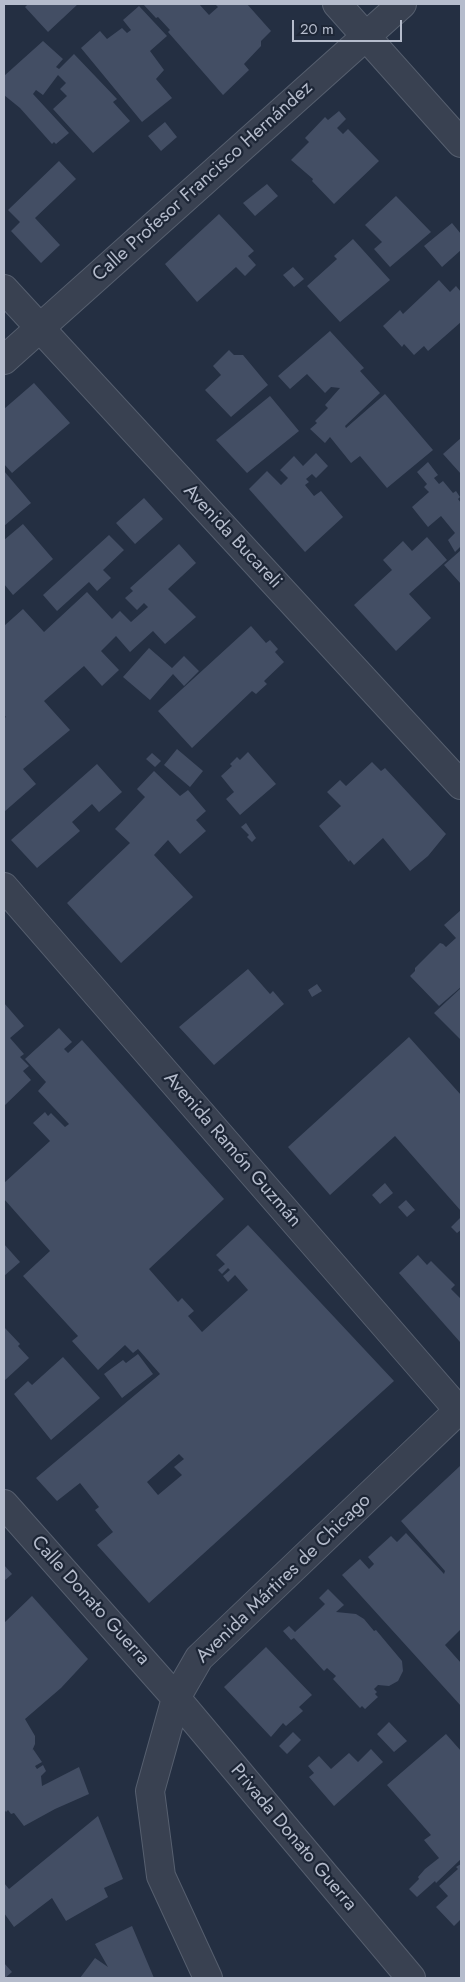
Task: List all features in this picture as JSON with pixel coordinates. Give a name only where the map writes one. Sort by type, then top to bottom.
[{"type":"street","points":[[337,4],[461,142]]},
{"type":"street","name":"Calle Profesor Francisco Hernández","points":[[4,360],[402,4]]},
{"type":"street","name":"Avenida Bucareli","points":[[4,289],[461,785]]},
{"type":"street","name":"Avenida Ramón Guzmán","points":[[4,887],[460,1410]]},
{"type":"street","name":"Avenida Mártires de Chicago","points":[[208,1978],[161,1876],[150,1791],[176,1698],[199,1658],[460,1410]]},
{"type":"street","name":"Calle Donato Guerra","points":[[4,1504],[176,1698]]},
{"type":"street","name":"Privada Donato Guerra","points":[[176,1698],[411,1978]]},
{"type":"building","points":[[28,4],[78,4],[48,32],[25,7]]},
{"type":"building","points":[[143,4],[199,4],[209,15],[218,7],[215,4],[247,4],[271,31],[261,41],[261,46],[244,64],[249,70],[223,95],[168,32],[170,30]]},
{"type":"building","points":[[139,6],[167,36],[150,51],[164,70],[156,79],[172,98],[142,122],[81,48],[100,31],[107,39],[122,28],[127,33],[131,30],[123,20]]},
{"type":"building","points":[[43,41],[63,59],[56,67],[59,69],[74,54],[117,99],[113,102],[130,121],[93,153],[53,109],[67,96],[60,89],[66,83],[58,75],[43,95],[36,90],[33,94],[69,133],[56,144],[54,142],[52,144],[20,108],[4,95],[4,76]]},
{"type":"building","points":[[339,111],[346,119],[337,128],[343,134],[348,129],[379,161],[334,204],[312,181],[313,179],[291,160],[309,142],[305,138],[325,117],[328,120]]},
{"type":"building","points":[[165,122],[177,137],[161,151],[148,136]]},
{"type":"building","points":[[59,161],[76,179],[35,218],[60,245],[41,263],[11,231],[20,222],[8,210]]},
{"type":"building","points":[[267,184],[278,196],[255,216],[243,203]]},
{"type":"building","points":[[396,196],[431,232],[390,267],[374,249],[382,242],[365,225]]},
{"type":"building","points":[[219,214],[254,251],[248,256],[256,265],[245,276],[236,267],[197,302],[165,264]]},
{"type":"building","points":[[452,223],[461,234],[461,250],[442,267],[424,246]]},
{"type":"building","points":[[353,239],[390,280],[340,322],[307,286],[337,259],[334,256]]},
{"type":"building","points":[[293,267],[304,279],[294,287],[283,275]]},
{"type":"building","points":[[439,280],[450,292],[456,286],[461,292],[461,322],[428,351],[424,346],[414,355],[404,344],[402,347],[383,326],[400,310],[403,314]]},
{"type":"building","points":[[330,331],[364,368],[360,371],[380,393],[345,426],[346,428],[385,394],[433,450],[387,488],[360,456],[351,463],[330,437],[325,443],[310,429],[328,408],[325,405],[340,388],[331,387],[325,393],[307,374],[290,389],[278,376]]},
{"type":"building","points":[[229,350],[234,355],[243,355],[268,385],[231,417],[205,390],[221,375],[213,366]]},
{"type":"building","points":[[34,383],[70,423],[12,473],[4,464],[4,409]]},
{"type":"building","points":[[270,396],[299,431],[247,473],[216,440]]},
{"type":"building","points":[[461,438],[461,474],[443,454]]},
{"type":"building","points":[[316,453],[328,466],[316,478],[312,474],[306,479],[309,482],[305,485],[314,496],[321,491],[343,517],[305,552],[249,489],[267,471],[281,485],[288,478],[280,470],[294,456],[303,466]]},
{"type":"building","points":[[428,462],[438,475],[434,478],[439,484],[443,481],[453,493],[456,491],[460,497],[458,499],[461,503],[461,546],[455,552],[448,540],[455,533],[441,516],[428,527],[412,507],[429,492],[424,487],[427,484],[417,472]]},
{"type":"building","points":[[4,471],[31,503],[4,526]]},
{"type":"building","points":[[144,498],[163,519],[135,544],[116,523]]},
{"type":"building","points":[[23,524],[53,559],[13,595],[4,584],[4,540]]},
{"type":"building","points":[[109,535],[124,550],[103,570],[111,578],[97,591],[89,582],[57,611],[43,595]]},
{"type":"building","points":[[427,537],[447,560],[409,594],[431,618],[396,651],[354,605],[392,570],[383,560],[403,541],[412,551]]},
{"type":"building","points":[[179,544],[196,563],[168,589],[196,617],[165,644],[153,631],[130,652],[116,636],[101,651],[119,670],[102,686],[84,666],[44,701],[70,730],[23,769],[36,784],[4,812],[4,718],[6,717],[4,715],[4,626],[23,609],[44,632],[87,592],[112,619],[120,611],[131,622],[148,607],[144,603],[137,610],[125,598],[133,591],[130,588]]},
{"type":"building","points":[[461,550],[461,584],[444,565]]},
{"type":"building","points":[[251,626],[266,643],[270,640],[278,649],[275,652],[284,662],[264,681],[267,684],[256,694],[252,691],[192,748],[158,711]]},
{"type":"building","points":[[149,648],[172,668],[184,656],[199,671],[184,686],[173,674],[150,700],[123,677]]},
{"type":"building","points":[[177,749],[203,771],[190,787],[164,765]]},
{"type":"building","points":[[248,752],[276,784],[240,815],[226,799],[234,792],[221,776],[232,766],[230,764],[237,757],[240,760]]},
{"type":"building","points":[[152,753],[161,761],[155,767],[146,759]]},
{"type":"building","points":[[372,762],[381,771],[385,768],[446,834],[428,856],[410,871],[383,838],[354,865],[350,860],[349,862],[319,826],[341,806],[327,792],[340,780],[346,786]]},
{"type":"building","points":[[97,764],[122,792],[99,812],[92,804],[72,822],[80,831],[37,868],[11,840]]},
{"type":"building","points":[[154,771],[180,796],[188,790],[206,811],[196,820],[206,831],[180,854],[168,840],[154,855],[193,897],[121,963],[67,903],[130,843],[115,829],[145,797],[137,789]]},
{"type":"building","points":[[246,823],[256,838],[252,842],[247,837],[249,835],[241,827]]},
{"type":"building","points":[[461,910],[461,987],[439,1006],[410,976],[415,971],[415,968],[440,943],[446,947],[456,938],[444,925]]},
{"type":"building","points":[[248,969],[270,994],[273,991],[284,1004],[214,1065],[179,1027]]},
{"type":"building","points":[[317,984],[322,991],[312,997],[308,990]]},
{"type":"building","points":[[461,988],[461,1040],[434,1013]]},
{"type":"building","points":[[4,1003],[24,1026],[10,1038],[24,1054],[20,1057],[29,1066],[23,1071],[31,1080],[4,1106]]},
{"type":"building","points":[[59,1028],[72,1042],[64,1049],[68,1053],[82,1040],[224,1199],[149,1269],[178,1302],[182,1298],[194,1311],[188,1316],[202,1332],[248,1290],[235,1275],[228,1282],[223,1276],[230,1270],[228,1268],[222,1274],[218,1270],[225,1264],[216,1255],[248,1225],[394,1381],[149,1603],[97,1545],[113,1532],[95,1510],[99,1507],[80,1483],[57,1501],[36,1478],[160,1374],[138,1349],[133,1353],[125,1345],[98,1370],[72,1341],[78,1336],[23,1276],[50,1251],[4,1199],[4,1183],[50,1141],[33,1123],[45,1112],[48,1116],[51,1113],[65,1127],[69,1124],[38,1091],[46,1082],[25,1059]],"holes":[[[179,1454],[184,1459],[174,1467],[182,1475],[158,1495],[147,1482]]]},
{"type":"building","points":[[409,1037],[461,1095],[461,1211],[395,1136],[330,1195],[288,1147]]},
{"type":"building","points":[[385,1183],[393,1193],[380,1204],[372,1195]]},
{"type":"building","points":[[406,1200],[415,1210],[407,1217],[398,1207]]},
{"type":"building","points":[[461,1217],[461,1230],[457,1233],[451,1227]]},
{"type":"building","points":[[4,1244],[20,1262],[4,1276]]},
{"type":"building","points":[[418,1255],[427,1265],[431,1261],[455,1285],[451,1289],[461,1299],[460,1342],[399,1273]]},
{"type":"building","points":[[4,1327],[20,1344],[18,1346],[29,1358],[4,1381]]},
{"type":"building","points":[[138,1354],[153,1374],[122,1398],[104,1374],[123,1360],[126,1363]]},
{"type":"building","points":[[63,1357],[100,1398],[51,1440],[14,1394],[28,1381],[32,1385]]},
{"type":"building","points":[[460,1466],[461,1629],[445,1645],[461,1663],[461,1706],[342,1575],[360,1559],[369,1569],[374,1564],[368,1557],[391,1536],[397,1542],[406,1533],[444,1574],[445,1571],[401,1521]]},
{"type":"building","points":[[4,1565],[12,1574],[4,1581]]},
{"type":"building","points":[[328,1589],[344,1605],[336,1612],[356,1614],[364,1619],[374,1631],[376,1630],[402,1661],[403,1671],[398,1681],[389,1686],[378,1685],[374,1689],[378,1697],[365,1709],[362,1706],[360,1708],[333,1679],[336,1676],[327,1668],[324,1671],[294,1638],[291,1640],[283,1631],[289,1626],[295,1632],[320,1609],[325,1604],[319,1598]]},
{"type":"building","points":[[32,1596],[88,1659],[61,1688],[25,1719],[35,1736],[35,1744],[32,1751],[33,1749],[42,1762],[35,1766],[37,1769],[43,1765],[46,1771],[41,1776],[42,1786],[79,1767],[89,1794],[55,1809],[24,1826],[14,1813],[11,1814],[8,1810],[6,1812],[4,1809],[4,1623]]},
{"type":"building","points":[[266,1647],[312,1695],[299,1707],[303,1711],[286,1726],[283,1723],[271,1737],[224,1687]]},
{"type":"building","points":[[389,1722],[407,1741],[394,1752],[377,1734]]},
{"type":"building","points":[[293,1732],[301,1740],[287,1754],[279,1746]]},
{"type":"building","points":[[446,1734],[461,1751],[461,1859],[436,1883],[435,1881],[417,1897],[409,1889],[419,1879],[418,1877],[425,1869],[439,1858],[424,1840],[431,1835],[387,1785]]},
{"type":"building","points":[[371,1749],[383,1762],[334,1806],[309,1777],[314,1773],[308,1766],[319,1756],[331,1769],[349,1753],[358,1762]]},
{"type":"building","points":[[98,1816],[123,1879],[104,1888],[108,1897],[66,1921],[52,1898],[14,1927],[4,1913],[4,1883],[9,1889]]},
{"type":"building","points":[[461,1864],[461,1919],[454,1926],[436,1907],[448,1896],[439,1886]]},
{"type":"building","points":[[132,1926],[154,1978],[80,1978],[95,1958],[108,1967],[95,1944]]},
{"type":"building","points":[[4,1963],[12,1972],[5,1978],[4,1978]]}]
